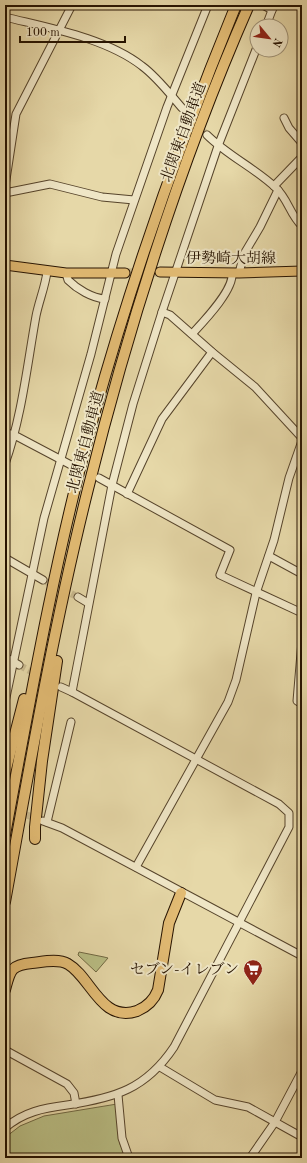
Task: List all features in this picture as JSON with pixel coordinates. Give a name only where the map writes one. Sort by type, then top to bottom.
[{"type":"highway","name":"北関東自動車道","points":[[5,835],[42,638],[76,487],[118,334],[172,167],[236,5]]},
{"type":"highway","name":"北関東自動車道","points":[[5,902],[45,686],[70,564],[106,419],[152,264],[203,120],[249,5]]},
{"type":"highway","points":[[35,839],[42,761],[70,564]]},
{"type":"highway","points":[[5,773],[22,703],[42,638]]},
{"type":"highway","points":[[71,959],[104,997],[113,1004],[128,1008],[143,1003],[153,990],[165,921],[181,892]]},
{"type":"highway","points":[[5,990],[9,975],[14,967],[22,964],[59,961],[72,967],[101,1000],[111,1008],[128,1013],[145,1007],[153,999],[158,990],[169,923],[181,892]]},
{"type":"main road","points":[[5,265],[48,272],[125,273]]},
{"type":"main road","name":"伊勢崎大胡線","points":[[160,272],[235,273],[302,270]]},
{"type":"street","points":[[5,186],[16,114],[72,5]]},
{"type":"street","points":[[5,702],[16,663],[32,573],[44,518],[91,354],[111,274],[134,200],[172,96],[208,5]]},
{"type":"street","points":[[262,5],[273,7],[269,18]]},
{"type":"street","points":[[5,17],[99,42],[130,58],[150,72],[182,108]]},
{"type":"street","points":[[72,692],[112,485],[135,397],[218,146],[253,58]]},
{"type":"street","points":[[284,118],[289,128],[302,144]]},
{"type":"street","points":[[208,135],[218,146],[276,188],[284,196],[295,219],[302,226]]},
{"type":"street","points":[[192,334],[210,314],[231,282],[244,254],[260,227],[276,188],[302,157]]},
{"type":"street","points":[[5,193],[50,184],[102,197],[134,200]]},
{"type":"street","points":[[5,464],[25,390],[37,315],[44,294],[48,272]]},
{"type":"street","points":[[66,273],[68,280],[76,286],[93,296],[105,299]]},
{"type":"street","points":[[162,312],[170,314],[212,352],[255,387],[302,438]]},
{"type":"street","points":[[127,494],[162,419],[212,352]]},
{"type":"street","points":[[5,432],[14,434],[71,466]]},
{"type":"street","points":[[136,867],[228,702],[236,680],[256,593],[269,556],[289,478],[302,441]]},
{"type":"street","points":[[99,478],[230,550],[220,575],[302,613]]},
{"type":"street","points":[[269,556],[302,574]]},
{"type":"street","points":[[5,558],[43,580]]},
{"type":"street","points":[[78,597],[88,603]]},
{"type":"street","points":[[302,641],[297,701],[302,704]]},
{"type":"street","points":[[5,658],[16,663]]},
{"type":"street","points":[[5,1128],[17,1119],[37,1110],[76,1104],[118,1095],[147,1079],[160,1067],[174,1047],[289,827],[290,816],[288,810],[279,804],[61,687]]},
{"type":"street","points":[[71,722],[45,822],[62,828],[302,956]]},
{"type":"street","points":[[5,1050],[67,1084],[74,1093],[76,1104]]},
{"type":"street","points":[[160,1067],[215,1100],[248,1107],[302,1137]]},
{"type":"street","points":[[250,1158],[275,1122],[302,1071]]},
{"type":"street","points":[[118,1095],[122,1138],[129,1158]]},
{"type":"green space","points":[[79,952],[108,958],[96,972],[78,955]]},
{"type":"green space","points":[[117,1104],[120,1144],[126,1158],[5,1158],[5,1139],[20,1126],[44,1116]]},
{"type":"tunnel","points":[[182,108],[207,135]]},
{"type":"tunnel","points":[[125,273],[160,272]]},
{"type":"tunnel","points":[[43,580],[78,597]]},
{"type":"tunnel","points":[[19,665],[49,681]]},
{"type":"tunnel","points":[[5,808],[39,819]]},
{"type":"place","name":"セブン-イレブン","points":[[253,986]]}]
